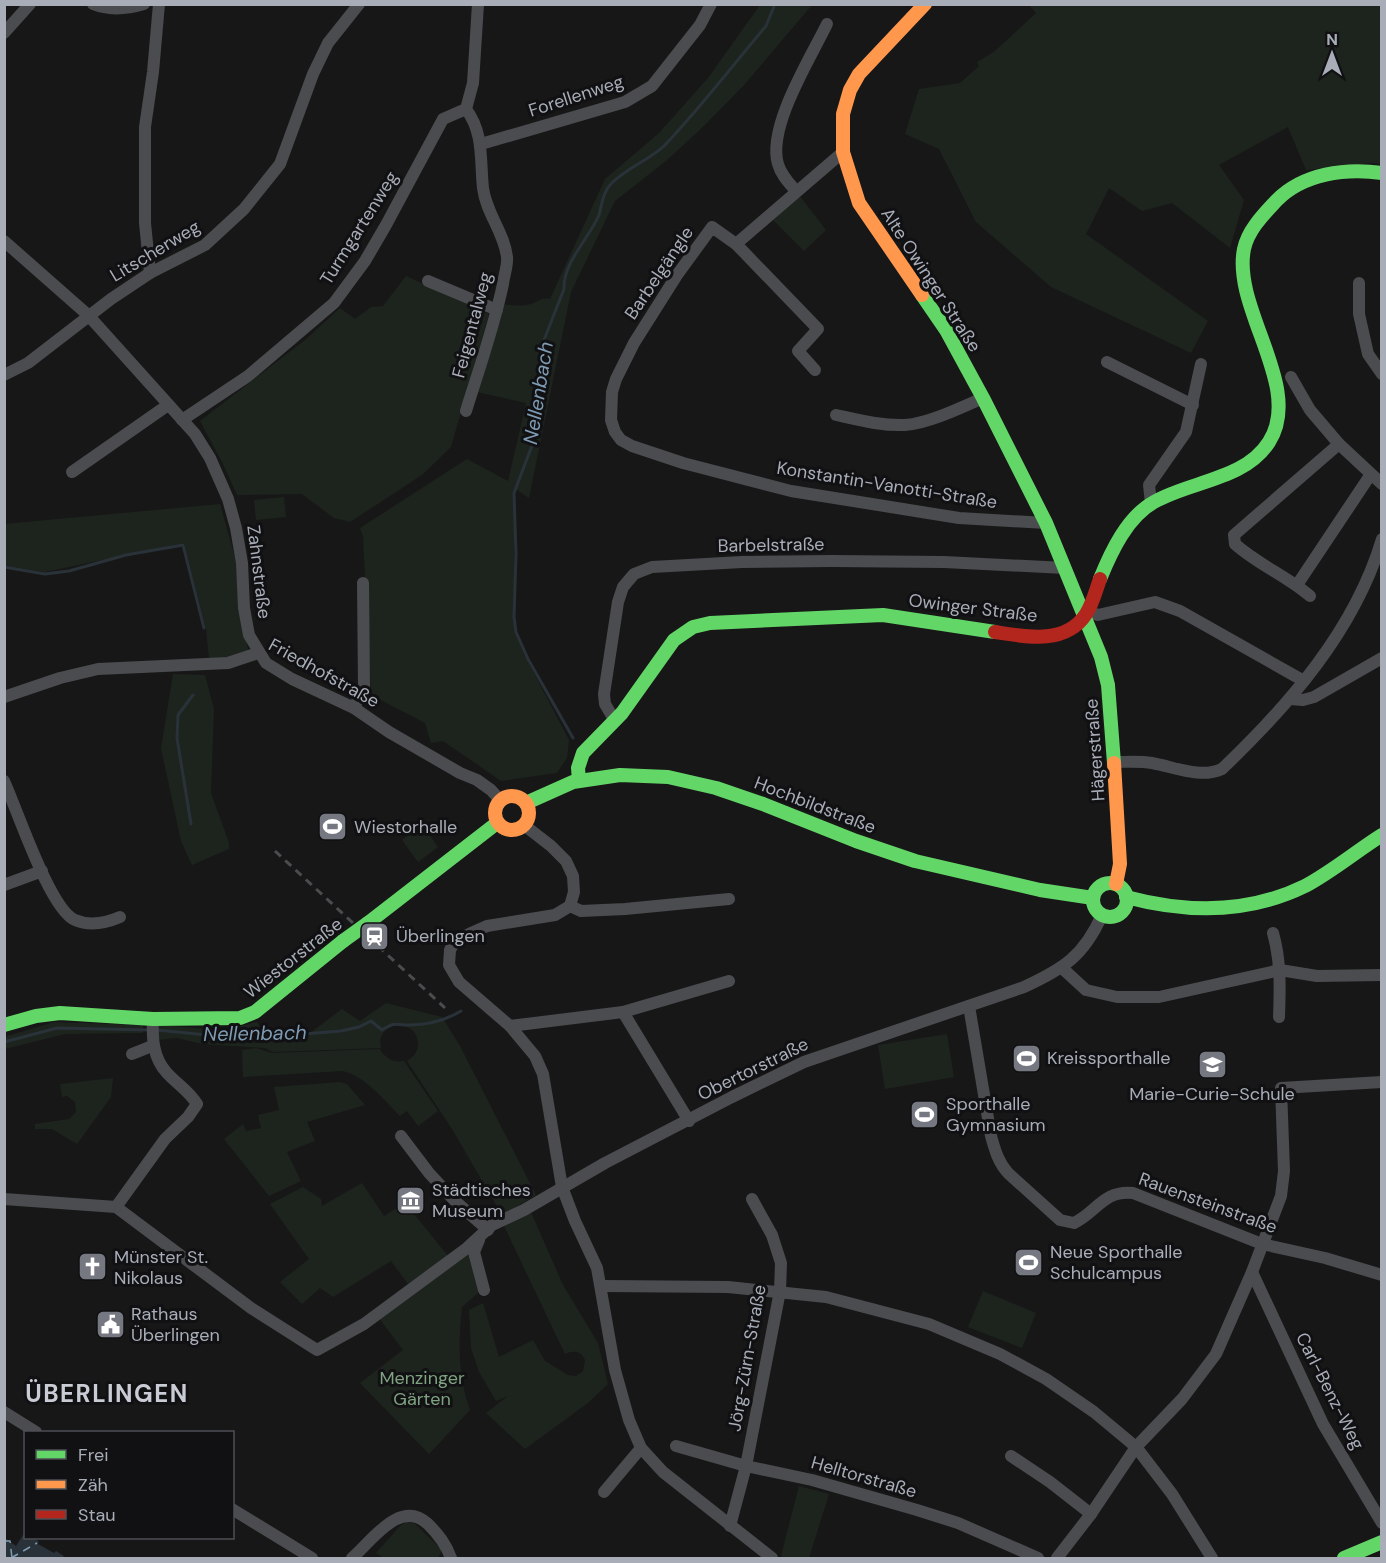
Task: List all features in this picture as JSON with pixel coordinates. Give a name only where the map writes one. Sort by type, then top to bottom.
[{"type":"street","points":[[4,33],[30,4]]},
{"type":"street","points":[[98,6],[124,9],[144,4]]},
{"type":"street","points":[[150,273],[145,223],[145,127],[159,4]]},
{"type":"street","name":"Litscherweg","points":[[4,375],[28,363],[88,315],[150,273],[205,245],[244,208],[280,164],[328,43],[359,4]]},
{"type":"street","points":[[466,109],[473,83],[478,4]]},
{"type":"street","name":"Forellenweg","points":[[481,144],[625,102],[652,86],[700,25],[711,4]]},
{"type":"street","name":"Alte Owinger Straße","points":[[925,4],[859,74],[850,90],[843,114],[843,152],[859,202],[884,242],[946,330],[1046,523],[1087,614]]},
{"type":"street","points":[[796,191],[782,174],[777,162],[777,134],[786,107],[827,24]]},
{"type":"street","name":"Feigentalweg","points":[[466,109],[474,120],[481,144],[483,189],[487,206],[505,245],[507,260],[497,310],[466,411]]},
{"type":"street","name":"Turmgartenweg","points":[[182,420],[248,376],[334,303],[386,225],[444,119],[466,109]]},
{"type":"street","points":[[815,369],[798,351],[818,329],[736,244],[843,152]]},
{"type":"street","points":[[1304,681],[1180,611],[1155,602],[1098,615],[1087,614],[1114,548],[1132,522],[1151,503],[1246,465],[1264,449],[1275,430],[1278,411],[1276,384],[1246,300],[1241,271],[1247,238],[1266,209],[1292,187],[1317,177],[1342,170],[1382,172]]},
{"type":"street","name":"Barbelgängle","points":[[621,440],[611,420],[612,392],[634,343],[711,227],[736,244]]},
{"type":"street","name":"Zahnstraße","points":[[4,241],[88,315],[195,434],[210,458],[228,499],[236,528],[242,563],[244,608],[249,636],[258,653]]},
{"type":"street","points":[[428,281],[497,310]]},
{"type":"street","points":[[1359,282],[1359,314],[1368,354],[1382,374]]},
{"type":"street","points":[[1107,362],[1193,405]]},
{"type":"street","points":[[1151,503],[1149,485],[1186,432],[1201,364]]},
{"type":"street","points":[[1292,377],[1310,410],[1339,444],[1382,484]]},
{"type":"street","points":[[836,415],[887,425],[908,425],[942,415],[983,398]]},
{"type":"street","points":[[72,472],[168,405]]},
{"type":"street","name":"Konstantin-Vanotti-Straße","points":[[621,440],[683,463],[791,491],[959,518],[1046,523]]},
{"type":"street","points":[[1311,596],[1244,552],[1235,544],[1234,535],[1339,444]]},
{"type":"street","points":[[1297,585],[1371,474]]},
{"type":"street","points":[[1114,762],[1142,762],[1203,773],[1213,773],[1222,769],[1290,699],[1345,623],[1382,539]]},
{"type":"street","name":"Barbelstraße","points":[[615,721],[605,704],[604,694],[618,602],[623,587],[634,574],[652,567],[742,562],[832,561],[944,562],[1065,568]]},
{"type":"street","points":[[354,708],[364,686],[363,583]]},
{"type":"street","name":"Owinger Straße","points":[[579,780],[578,768],[583,753],[615,721],[674,640],[693,627],[710,623],[888,615],[1029,636],[1058,635],[1068,631],[1087,614]]},
{"type":"street","name":"Hägerstraße","points":[[1087,614],[1108,685],[1120,864],[1116,884]]},
{"type":"street","name":"Friedhofstraße","points":[[4,697],[60,678],[98,669],[228,663],[258,653],[266,663],[292,679],[354,708],[439,762],[477,780],[500,800]]},
{"type":"street","points":[[1290,699],[1303,700],[1314,697],[1382,658]]},
{"type":"street","name":"Hochbildstraße","points":[[526,803],[556,788],[579,780],[615,774],[684,780],[735,793],[902,858],[1022,886],[1078,897],[1093,897]]},
{"type":"street","points":[[6,788],[49,889],[62,911],[73,920],[89,923],[109,921],[120,917]]},
{"type":"street","points":[[514,796],[526,803],[529,814],[524,825],[518,830],[503,829],[496,823],[494,811],[500,800],[514,796]]},
{"type":"street","name":"Wiestorstraße","points":[[4,1025],[60,1012],[153,1032],[248,1015],[496,823]]},
{"type":"street","points":[[524,825],[566,861],[573,876],[574,892],[570,906],[555,915],[487,926],[455,941],[450,951],[449,964],[459,982],[510,1026],[535,1056],[543,1074],[562,1187],[597,1268],[615,1370],[641,1448],[663,1472],[772,1558]]},
{"type":"street","points":[[1125,903],[1184,910],[1217,910],[1260,904],[1307,885],[1382,835]]},
{"type":"street","points":[[1125,903],[1184,917],[1255,914],[1304,897],[1382,848]]},
{"type":"street","points":[[4,885],[42,871]]},
{"type":"street","points":[[1111,883],[1121,887],[1125,903],[1116,915],[1102,915],[1094,907],[1093,897],[1101,885],[1111,883]]},
{"type":"street","points":[[570,906],[580,911],[729,899]]},
{"type":"street","name":"Obertorstraße","points":[[116,1207],[251,1308],[317,1350],[364,1324],[467,1248],[492,1225],[524,1210],[605,1163],[732,1097],[804,1062],[1024,987],[1062,968],[1081,951],[1102,915]]},
{"type":"street","points":[[1273,933],[1280,970],[1279,1017]]},
{"type":"street","points":[[1062,968],[1086,990],[1127,997],[1159,997],[1280,970],[1317,976],[1382,975]]},
{"type":"street","points":[[510,1026],[623,1012],[729,981]]},
{"type":"street","name":"Rauensteinstraße","points":[[969,1006],[996,1155],[1001,1166],[1060,1220],[1074,1223],[1105,1198],[1123,1192],[1133,1193],[1262,1245],[1324,1258],[1382,1275]]},
{"type":"street","points":[[623,1012],[689,1121]]},
{"type":"street","points":[[4,1199],[116,1207],[165,1139],[188,1117],[197,1104],[191,1094],[165,1072],[153,1032],[132,1054]]},
{"type":"street","points":[[1057,1558],[1136,1447],[1182,1399],[1216,1354],[1252,1272],[1281,1196],[1283,1179],[1281,1088],[1382,1082]]},
{"type":"street","points":[[401,1136],[429,1173],[455,1201],[488,1230],[477,1243],[474,1252],[484,1290]]},
{"type":"street","name":"Jörg-Zürn-Straße","points":[[729,1526],[746,1466],[780,1291],[781,1263],[772,1235],[752,1199]]},
{"type":"street","name":"Carl-Benz-Weg","points":[[1252,1272],[1323,1424],[1382,1522]]},
{"type":"street","points":[[602,1286],[728,1287],[826,1297],[929,1324],[989,1349],[1052,1384],[1094,1412],[1136,1447],[1172,1494],[1212,1558]]},
{"type":"street","points":[[4,1412],[34,1431]]},
{"type":"street","name":"Helltorstraße","points":[[676,1446],[746,1466],[812,1480],[958,1523],[1038,1558]]},
{"type":"street","points":[[604,1492],[641,1448]]},
{"type":"street","points":[[1011,1456],[1050,1482],[1090,1514]]},
{"type":"street","points":[[234,1510],[312,1558]]},
{"type":"street","points":[[352,1558],[389,1524],[400,1517],[415,1515],[443,1540],[451,1558]]},
{"type":"street","points":[[1344,1558],[1382,1542]]},
{"type":"green space","points":[[760,5],[812,5],[744,85],[705,125],[666,161],[615,201],[571,292],[529,498],[514,488],[516,632],[524,654],[569,740],[567,758],[557,773],[501,781],[443,741],[431,743],[425,723],[371,695],[363,537],[360,528],[467,459],[508,481],[526,403],[477,392],[501,304],[516,306],[550,299],[605,179],[659,133],[708,78]]},
{"type":"green space","points":[[1029,5],[1381,5],[1381,164],[1306,170],[1288,127],[1219,165],[1244,200],[1230,248],[1172,203],[1142,211],[1109,188],[1086,234],[1208,321],[1191,353],[1051,287],[976,222],[939,149],[905,134],[919,89],[960,83],[979,66],[977,62],[995,51],[1036,13]]},
{"type":"green space","points":[[799,195],[826,230],[804,251],[772,219]]},
{"type":"green space","points":[[406,276],[489,314],[451,447],[422,475],[350,522],[334,518],[302,494],[237,495],[200,421],[305,340],[340,308],[355,319],[371,307],[383,306]]},
{"type":"green space","points":[[284,497],[286,517],[256,520],[254,500]]},
{"type":"green space","points":[[220,504],[236,561],[248,650],[229,658],[209,658],[206,629],[184,543],[45,572],[5,566],[4,524]]},
{"type":"green space","points":[[173,674],[205,675],[214,709],[211,793],[229,843],[229,849],[192,865],[181,841],[161,748]]},
{"type":"green space","points":[[422,825],[438,847],[418,862],[402,840]]},
{"type":"green space","points":[[386,1003],[442,1017],[460,1046],[536,1195],[502,1215],[452,1129],[407,1061],[417,1051],[418,1046],[417,1037],[405,1026],[398,1025],[384,1031],[381,1048],[273,1052],[265,1048],[202,1044],[177,1038],[157,1040],[156,1025],[224,1030],[257,1022],[266,1035],[310,1033],[342,1009],[360,1021]]},
{"type":"green space","points":[[54,1022],[143,1025],[143,1033],[65,1034],[5,1049],[4,1037]]},
{"type":"green space","points":[[947,1034],[954,1077],[885,1089],[878,1045]]},
{"type":"green space","points":[[256,1048],[272,1053],[380,1049],[390,1060],[404,1061],[438,1111],[418,1126],[407,1111],[400,1116],[366,1083],[343,1071],[243,1077],[242,1050]]},
{"type":"green space","points":[[113,1078],[111,1097],[77,1144],[52,1129],[35,1129],[35,1124],[69,1119],[76,1112],[75,1102],[67,1096],[62,1097],[60,1084]]},
{"type":"green space","points":[[340,1082],[347,1084],[365,1105],[307,1122],[315,1141],[287,1152],[301,1181],[269,1196],[224,1139],[243,1124],[246,1131],[261,1128],[258,1115],[279,1110],[274,1087]]},
{"type":"green space","points":[[362,1183],[384,1216],[405,1203],[448,1256],[408,1284],[391,1261],[333,1297],[320,1288],[302,1304],[280,1282],[309,1259],[270,1204],[303,1187],[321,1199],[322,1206]]},
{"type":"green space","points":[[530,1210],[563,1285],[598,1343],[608,1384],[588,1403],[525,1449],[486,1413],[508,1396],[496,1401],[479,1372],[471,1348],[469,1310],[483,1303],[499,1357],[533,1340],[545,1361],[568,1375],[576,1376],[583,1371],[585,1360],[579,1353],[565,1354],[504,1226]]},
{"type":"green space","name":"Menzinger Gärten","points":[[471,1251],[480,1291],[462,1307],[460,1333],[461,1372],[470,1410],[429,1454],[360,1383],[403,1350],[379,1318]]},
{"type":"green space","points":[[983,1291],[1036,1313],[1022,1348],[968,1327]]},
{"type":"green space","points":[[799,1486],[829,1494],[809,1558],[785,1558],[781,1556]]},
{"type":"green space","points":[[407,1522],[414,1523],[442,1550],[438,1558],[384,1558],[376,1553],[401,1525]]},
{"type":"shaded area","points":[[23,1535],[24,1539],[39,1541],[38,1544],[64,1556],[62,1558],[5,1558],[5,1538],[16,1546]]},
{"type":"waterway","name":"Nellenbach","points":[[573,738],[528,659],[516,632],[514,617],[516,554],[514,493],[533,443],[544,340],[564,289],[568,269],[595,224],[607,188],[622,174],[659,150],[678,131],[766,26],[775,4]]},
{"type":"waterway","points":[[4,567],[45,574],[69,571],[126,555],[183,545],[204,628]]},
{"type":"waterway","points":[[191,824],[177,738],[178,715],[193,695]]},
{"type":"waterway","name":"Nellenbach","points":[[157,1030],[227,1037],[242,1034],[279,1036],[341,1031],[359,1027],[371,1021],[382,1030],[393,1024],[416,1025],[436,1021],[461,1011]]},
{"type":"waterway","name":"Nellenbach","points":[[4,1042],[57,1028],[150,1030]]},
{"type":"ferry route","points":[[4,1541],[10,1541],[12,1558]]},
{"type":"ferry route","points":[[11,1558],[37,1543]]},
{"type":"railway","points":[[275,851],[445,1008]]},
{"type":"traffic: fast","points":[[1100,579],[1121,536],[1144,509],[1168,495],[1232,472],[1259,455],[1269,442],[1277,420],[1278,397],[1273,373],[1248,297],[1243,272],[1244,249],[1257,223],[1276,201],[1299,184],[1340,172],[1382,173]]},
{"type":"traffic: fast","points":[[922,295],[946,330],[983,398],[1046,523],[1101,657],[1108,685],[1114,763]]},
{"type":"traffic: fast","points":[[579,780],[578,768],[583,753],[622,713],[674,640],[693,627],[710,623],[883,615],[995,632]]},
{"type":"traffic: fast","points":[[526,803],[573,782],[620,775],[668,777],[716,788],[915,861],[1040,890],[1093,898]]},
{"type":"traffic: fast","points":[[368,923],[497,823]]},
{"type":"traffic: fast","points":[[1126,897],[1194,908],[1217,908],[1261,902],[1305,886],[1382,835]]},
{"type":"traffic: fast","points":[[1110,883],[1122,888],[1127,900],[1122,912],[1110,917],[1098,912],[1093,900],[1098,888],[1110,883]]},
{"type":"traffic: fast","points":[[343,941],[368,923]]},
{"type":"traffic: fast","points":[[4,1025],[36,1016],[60,1013],[153,1019],[240,1018],[255,1012],[343,941]]},
{"type":"traffic: fast","points":[[1344,1558],[1382,1542]]},
{"type":"traffic: slow","points":[[922,295],[859,203],[843,152],[843,114],[850,90],[859,74],[925,4]]},
{"type":"traffic: slow","points":[[1114,763],[1120,864],[1116,884]]},
{"type":"traffic: slow","points":[[512,796],[524,801],[529,813],[524,825],[512,830],[500,825],[495,813],[500,801],[512,796]]},
{"type":"traffic: jam","points":[[995,632],[1032,637],[1057,635],[1068,631],[1086,614],[1100,579]]},
{"type":"place","name":"Wiestorhalle","points":[[333,827]]},
{"type":"place","name":"Überlingen","points":[[375,936]]},
{"type":"place","name":"Kreissporthalle","points":[[1026,1058]]},
{"type":"place","name":"Marie-Curie-Schule","points":[[1212,1065]]},
{"type":"place","name":"Sporthalle Gymnasium","points":[[925,1114]]},
{"type":"place","name":"Städtisches Museum","points":[[411,1200]]},
{"type":"place","name":"Neue Sporthalle Schulcampus","points":[[1029,1262]]},
{"type":"place","name":"Münster St. Nikolaus","points":[[93,1267]]},
{"type":"place","name":"Rathaus Überlingen","points":[[110,1324]]},
{"type":"district","name":"ÜBERLINGEN","points":[[107,1394]]}]
